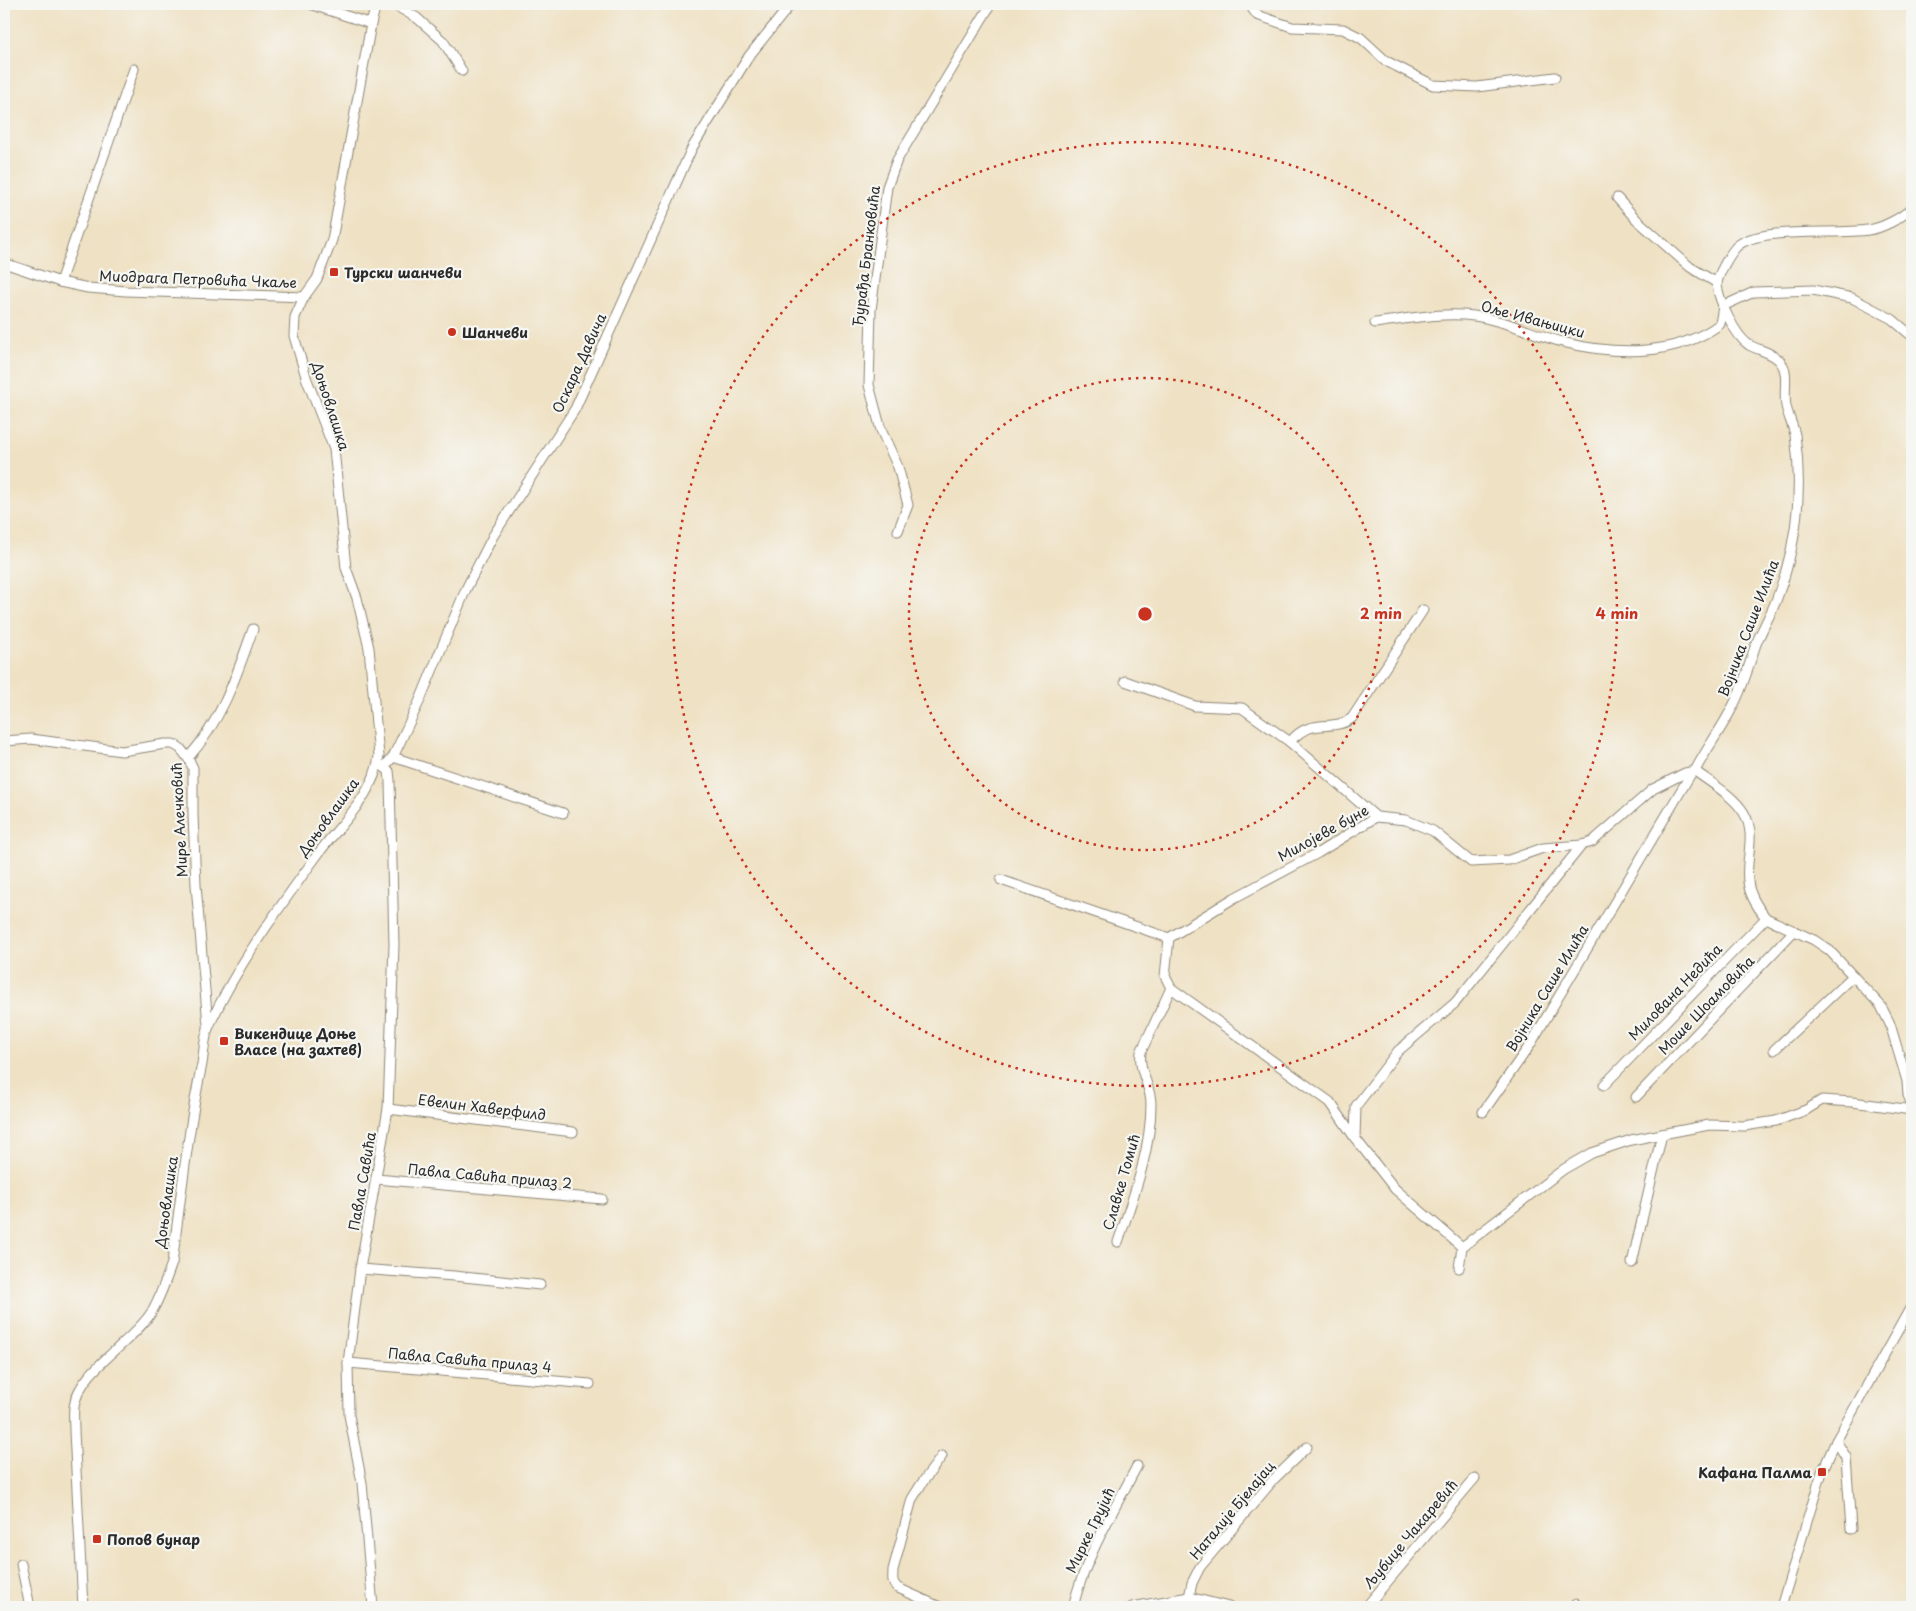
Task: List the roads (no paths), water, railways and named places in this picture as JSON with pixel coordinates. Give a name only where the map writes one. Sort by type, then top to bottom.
[{"type":"street","points":[[310,4],[371,24]]},
{"type":"street","name":"Доњовлашка","points":[[82,1607],[74,1408],[83,1382],[151,1313],[172,1263],[193,1101],[208,1026],[239,969],[319,852],[356,807],[382,765],[379,756],[369,648],[357,598],[346,568],[334,448],[307,380],[294,336],[294,317],[304,297],[317,279],[332,240],[376,4]]},
{"type":"street","points":[[393,4],[417,18],[443,41],[462,72]]},
{"type":"street","name":"Оскара Давича","points":[[382,765],[393,757],[420,700],[466,589],[492,536],[575,409],[692,148],[749,56],[791,4]]},
{"type":"street","name":"Ђурађа Бранковића","points":[[898,531],[908,505],[898,467],[881,430],[869,385],[871,310],[887,187],[897,160],[991,4]]},
{"type":"street","points":[[1249,4],[1257,15],[1292,27],[1343,29],[1361,38],[1386,61],[1433,86],[1477,87],[1555,77]]},
{"type":"street","points":[[60,282],[134,69]]},
{"type":"street","points":[[1618,198],[1636,219],[1690,267],[1717,283],[1730,255],[1738,246],[1750,239],[1772,235],[1870,230],[1894,221],[1912,208]]},
{"type":"street","name":"Миодрага Петровића Чкаље","points":[[4,263],[60,282],[88,288],[304,297]]},
{"type":"street","name":"Војника Саше Илића","points":[[1483,1112],[1530,1045],[1691,772],[1723,725],[1741,690],[1756,646],[1778,596],[1793,540],[1800,488],[1799,462],[1793,425],[1786,405],[1784,367],[1773,356],[1742,339],[1723,306],[1717,283]]},
{"type":"street","points":[[1723,306],[1754,292],[1813,290],[1852,298],[1892,319],[1912,336]]},
{"type":"street","name":"Оље Ивањицки","points":[[1375,323],[1451,315],[1475,316],[1512,325],[1560,342],[1588,348],[1648,351],[1685,343],[1710,332],[1720,324],[1723,306]]},
{"type":"street","points":[[1290,742],[1298,733],[1308,728],[1345,723],[1352,718],[1422,610]]},
{"type":"street","name":"Мире Алечковић","points":[[208,1026],[196,886],[193,768],[188,758],[204,740],[217,718],[233,685],[253,629]]},
{"type":"street","points":[[1125,681],[1194,706],[1242,708],[1290,742],[1376,817]]},
{"type":"street","points":[[4,740],[30,739],[122,751],[173,744],[180,748],[188,758]]},
{"type":"street","points":[[393,757],[403,762],[563,813]]},
{"type":"street","name":"Павла Савића","points":[[372,1607],[362,1483],[349,1415],[348,1363],[360,1269],[388,1110],[394,946],[390,781],[389,771],[382,765]]},
{"type":"street","points":[[1691,772],[1737,804],[1747,819],[1751,841],[1747,880],[1756,904],[1766,918],[1814,940],[1829,950],[1874,997],[1886,1014],[1907,1080],[1908,1095],[1912,1105]]},
{"type":"street","name":"Милојеве буне","points":[[1170,938],[1234,898],[1318,853],[1376,817],[1406,820],[1432,831],[1471,862],[1510,860],[1543,848],[1582,845],[1592,842],[1653,789],[1691,772]]},
{"type":"street","name":"Милојеве буне","points":[[1355,1138],[1356,1106],[1382,1071],[1398,1051],[1456,1004],[1582,845]]},
{"type":"street","points":[[1001,880],[1170,938],[1165,976],[1171,988],[1330,1102],[1355,1138],[1395,1189],[1462,1247]]},
{"type":"street","name":"Милована Недића","points":[[1604,1085],[1766,918]]},
{"type":"street","name":"Моше Шоамовића","points":[[1636,1097],[1794,931]]},
{"type":"street","points":[[1774,1050],[1853,976]]},
{"type":"street","name":"Славке Томић","points":[[1118,1242],[1150,1136],[1151,1102],[1140,1063],[1141,1052],[1171,988]]},
{"type":"street","points":[[1907,1080],[1912,1072]]},
{"type":"street","points":[[1459,1268],[1462,1247],[1564,1169],[1592,1153],[1631,1140],[1709,1125],[1744,1126],[1776,1121],[1806,1110],[1822,1100],[1912,1110]]},
{"type":"street","name":"Евелин Хаверфилд","points":[[388,1110],[573,1132]]},
{"type":"street","points":[[1632,1263],[1662,1134]]},
{"type":"street","name":"Павла Савића прилаз 2","points":[[376,1180],[602,1199]]},
{"type":"street","points":[[360,1269],[540,1285]]},
{"type":"street","points":[[1781,1607],[1822,1472],[1836,1441],[1912,1305]]},
{"type":"street","name":"Павла Савића прилаз 4","points":[[348,1363],[590,1384]]},
{"type":"street","points":[[1836,1441],[1846,1457],[1851,1529]]},
{"type":"street","name":"Наталије Бјелајац","points":[[1189,1597],[1192,1583],[1200,1567],[1274,1479],[1306,1447]]},
{"type":"street","points":[[940,1607],[898,1588],[892,1579],[912,1500],[922,1482],[942,1456]]},
{"type":"street","name":"Мирке Грујић","points":[[1072,1607],[1078,1585],[1095,1547],[1137,1466]]},
{"type":"street","name":"Љубице Чакаревић","points":[[1366,1607],[1475,1478]]},
{"type":"street","points":[[21,1564],[30,1607]]},
{"type":"street","points":[[1132,1607],[1189,1597],[1229,1607]]},
{"type":"place","name":"Турски шанчеви","points":[[334,272]]},
{"type":"place","name":"Шанчеви","points":[[452,332]]},
{"type":"place","name":"Викендице Доње Власе (на захтев)","points":[[224,1041]]},
{"type":"place","name":"Кафана Палма","points":[[1822,1472]]},
{"type":"place","name":"Попов бунар","points":[[97,1539]]}]
